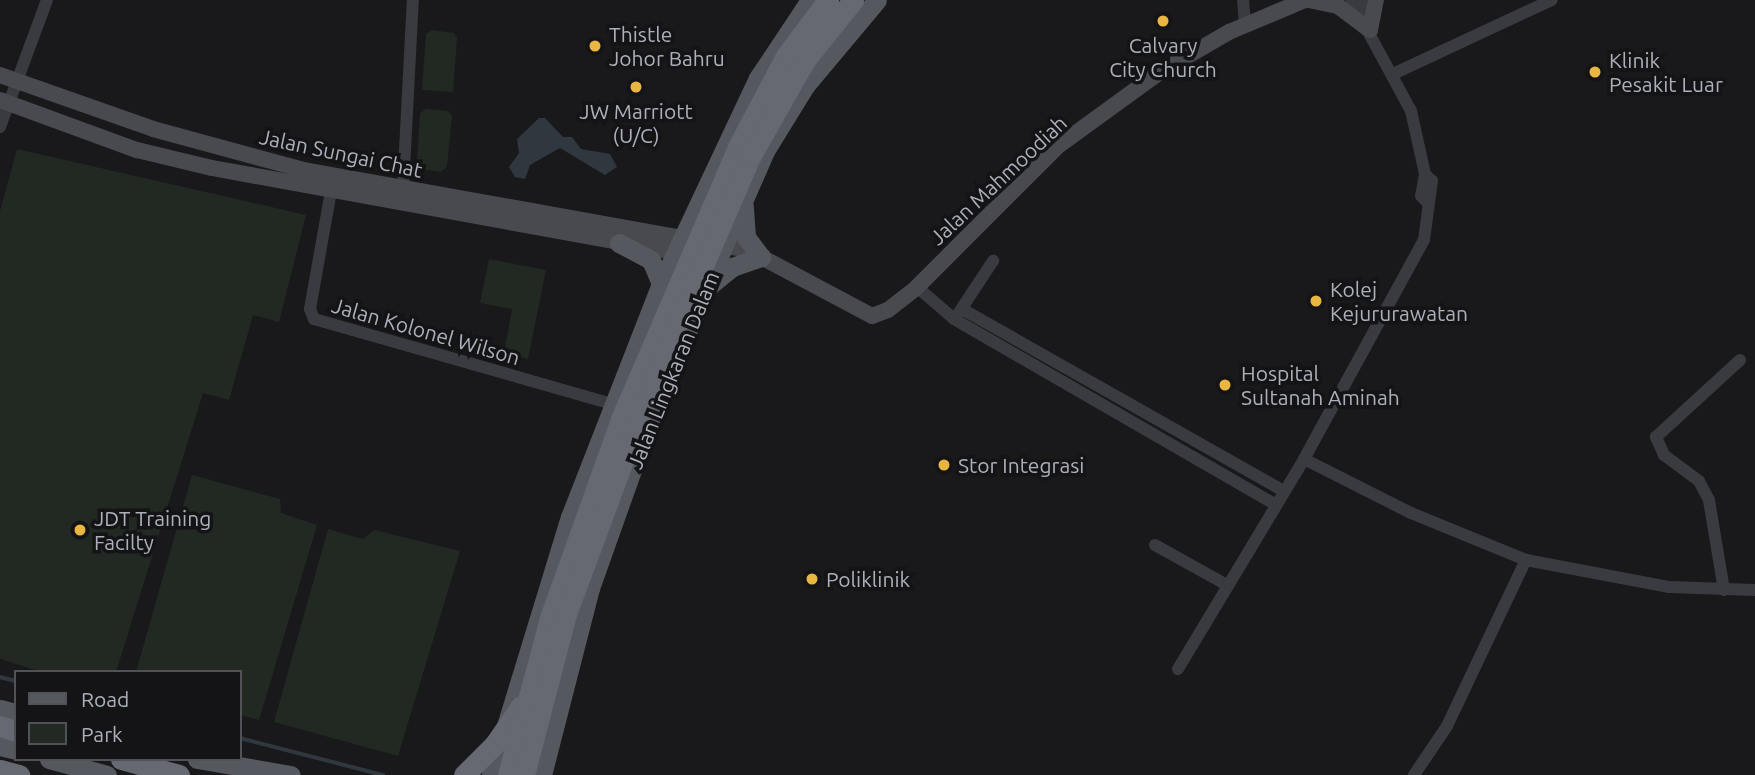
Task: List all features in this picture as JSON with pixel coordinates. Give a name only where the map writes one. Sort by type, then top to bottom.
[{"type":"highway","name":"Jalan Lingkaran Dalam","points":[[537,695],[581,521],[685,267],[763,96],[828,0]]},
{"type":"highway","name":"Jalan Lingkaran Dalam","points":[[537,695],[607,496],[751,155],[805,60],[853,0]]},
{"type":"highway","points":[[464,775],[537,695]]},
{"type":"highway","points":[[508,775],[537,695]]},
{"type":"highway","points":[[524,775],[537,695]]},
{"type":"highway","points":[[128,761],[179,775]]},
{"type":"highway","points":[[0,770],[19,775]]},
{"type":"main road","name":"Jalan Lingkaran Dalam","points":[[542,775],[590,588],[648,425],[721,251],[765,151],[805,86],[877,0]]},
{"type":"main road","points":[[1307,0],[1345,9],[1370,30],[1376,0]]},
{"type":"main road","name":"Jalan Mahmoodiah","points":[[679,245],[761,257],[872,316],[888,310],[917,287],[1058,146],[1192,50],[1307,0]]},
{"type":"main road","name":"Jalan Lingkaran Dalam","points":[[491,775],[555,560],[661,284],[758,78],[805,4]]},
{"type":"main road","name":"Jalan Sungai Chat","points":[[8,78],[152,129],[256,158],[679,245]]},
{"type":"main road","name":"Jalan Sungai Chat","points":[[4,102],[137,150],[331,191],[619,243],[679,245]]},
{"type":"main road","points":[[706,289],[732,267],[761,257],[746,237],[744,200]]},
{"type":"main road","points":[[619,243],[651,260],[661,284]]},
{"type":"main road","points":[[555,560],[556,573],[565,588],[590,588]]},
{"type":"main road","points":[[56,761],[107,775]]},
{"type":"main road","points":[[189,761],[244,775]]},
{"type":"main road","points":[[209,761],[291,775]]},
{"type":"street","points":[[0,127],[8,78],[47,0]]},
{"type":"street","points":[[403,188],[413,0]]},
{"type":"street","points":[[1242,0],[1245,25]]},
{"type":"street","points":[[1178,669],[1304,459],[1424,240],[1428,203],[1421,196],[1426,174],[1411,111],[1370,30],[1351,0]]},
{"type":"street","points":[[1361,0],[1370,30]]},
{"type":"street","points":[[1393,74],[1552,0]]},
{"type":"street","name":"Jalan Kolonel Wilson","points":[[331,191],[310,309],[314,319],[613,404]]},
{"type":"street","points":[[958,314],[993,261]]},
{"type":"street","points":[[917,287],[934,303],[1284,491]]},
{"type":"street","points":[[958,314],[1276,505]]},
{"type":"street","points":[[1724,590],[1709,500],[1699,481],[1664,455],[1656,437],[1740,360]]},
{"type":"street","points":[[1304,459],[1411,513],[1526,560],[1614,579],[1724,590],[1755,590]]},
{"type":"street","points":[[1155,545],[1227,586]]},
{"type":"street","points":[[1414,775],[1447,726],[1526,560]]},
{"type":"green space","points":[[432,30],[454,33],[457,38],[453,92],[422,90],[426,34]]},
{"type":"green space","points":[[426,109],[448,111],[452,116],[447,166],[441,172],[421,169],[417,162],[420,113]]},
{"type":"green space","name":"JDT Training Facilty","points":[[17,149],[306,215],[279,322],[253,315],[229,400],[203,393],[117,670],[36,670],[0,659],[0,211]]},
{"type":"green space","points":[[489,259],[546,270],[528,359],[504,353],[512,309],[480,303]]},
{"type":"green space","points":[[192,475],[280,499],[281,513],[317,525],[259,720],[242,716],[242,670],[137,670]]},
{"type":"green space","points":[[328,529],[363,539],[374,530],[460,551],[398,756],[274,722]]},
{"type":"shaded area","points":[[539,118],[545,118],[563,137],[572,137],[581,149],[610,154],[617,167],[605,175],[560,148],[530,165],[525,179],[515,177],[509,167],[519,153],[517,139]]},
{"type":"waterway","points":[[0,677],[14,680]]},
{"type":"waterway","points":[[242,739],[383,775]]},
{"type":"place","name":"Calvary City Church","points":[[1163,21]]},
{"type":"place","name":"Thistle Johor Bahru","points":[[595,46]]},
{"type":"place","name":"Klinik Pesakit Luar","points":[[1595,72]]},
{"type":"place","name":"JW Marriott (U/C)","points":[[636,87]]},
{"type":"place","name":"Kolej Kejururawatan","points":[[1316,301]]},
{"type":"place","name":"Hospital Sultanah Aminah","points":[[1225,385]]},
{"type":"place","name":"Stor Integrasi","points":[[944,465]]},
{"type":"place","name":"JDT Training Facilty","points":[[80,530]]},
{"type":"place","name":"Poliklinik","points":[[812,579]]}]
